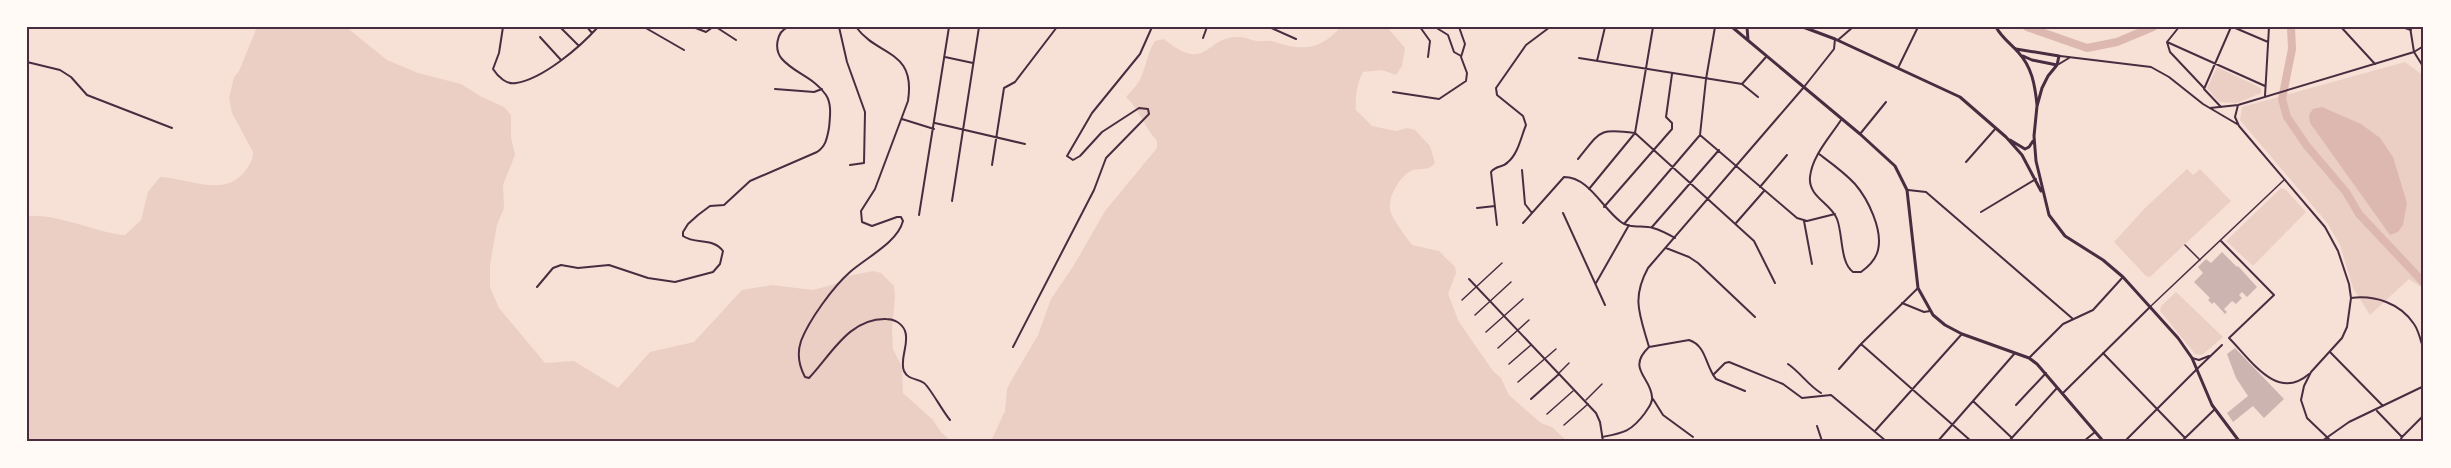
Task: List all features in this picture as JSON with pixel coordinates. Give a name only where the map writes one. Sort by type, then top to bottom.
[{"type":"main road","points":[[1732,27],[1895,166],[1907,190],[1918,288],[1930,310],[1945,325],[1962,334],[2029,358],[2046,373],[2103,441]]},
{"type":"main road","points":[[1747,27],[1748,40]]},
{"type":"main road","points":[[1806,27],[1953,93],[2006,137],[2025,159],[2036,179],[2053,222],[2061,232],[2103,260],[2151,306],[2192,358],[2214,409],[2239,441]]},
{"type":"main road","points":[[1996,27],[2004,39],[2022,56],[2034,79],[2037,106]]},
{"type":"main road","points":[[2016,49],[2058,56],[2057,65],[2044,82],[2037,106],[2034,136],[2036,161],[2044,198]]},
{"type":"main road","points":[[2022,56],[2057,65]]},
{"type":"main road","points":[[2006,137],[2025,149],[2031,146],[2034,136]]},
{"type":"street","points":[[503,27],[499,53],[493,69],[497,75],[508,82],[516,83],[544,72],[579,46],[598,27]]},
{"type":"street","points":[[560,27],[579,46]]},
{"type":"street","points":[[587,27],[592,33]]},
{"type":"street","points":[[644,27],[684,50]]},
{"type":"street","points":[[693,27],[706,32],[715,27],[736,40]]},
{"type":"street","points":[[537,287],[553,268],[561,265],[578,268],[609,265],[648,278],[675,282],[713,272],[720,264],[722,257],[723,251],[720,247],[715,243],[688,240],[683,236],[683,232],[698,215],[710,207],[724,205],[750,181],[823,148],[829,126],[830,102],[822,89],[782,60],[779,53],[778,35],[788,27]]},
{"type":"street","points":[[839,27],[841,42],[867,121],[864,163],[850,165]]},
{"type":"street","points":[[856,27],[866,38],[895,56],[906,71],[910,86],[901,119],[874,189],[862,207],[862,222],[866,225],[877,225],[901,217],[903,224],[896,235],[849,272],[832,292],[801,341],[800,367],[805,377],[809,378],[831,350],[858,326],[885,319],[895,321],[906,334],[904,370],[907,375],[927,386],[937,404],[950,420]]},
{"type":"street","points":[[919,215],[950,27]]},
{"type":"street","points":[[952,201],[979,27]]},
{"type":"street","points":[[992,165],[1004,88],[1015,82],[1057,27]]},
{"type":"street","points":[[1013,347],[1094,190],[1106,158],[1149,114],[1148,109],[1139,108],[1102,132],[1080,156],[1073,160],[1067,156],[1092,113],[1140,54],[1152,27]]},
{"type":"street","points":[[1203,38],[1207,27]]},
{"type":"street","points":[[1269,27],[1296,39]]},
{"type":"street","points":[[1420,27],[1430,41],[1428,57]]},
{"type":"street","points":[[1435,27],[1448,35],[1454,52],[1461,56]]},
{"type":"street","points":[[1393,92],[1439,99],[1461,86],[1468,77],[1461,56],[1465,44],[1459,27]]},
{"type":"street","points":[[1497,225],[1491,172],[1495,167],[1507,164],[1514,156],[1526,125],[1523,116],[1497,95],[1497,88],[1526,45],[1550,27]]},
{"type":"street","points":[[1597,61],[1605,27]]},
{"type":"street","points":[[1589,189],[1635,133],[1648,69],[1653,27]]},
{"type":"street","points":[[1624,225],[1700,135],[1715,27]]},
{"type":"street","points":[[1648,347],[1637,302],[1638,291],[1648,268],[1804,87],[1834,49],[1837,40],[1853,27]]},
{"type":"street","points":[[1898,69],[1918,27]]},
{"type":"street","points":[[2166,42],[2179,27]]},
{"type":"street","points":[[2204,89],[2232,27],[2268,42]]},
{"type":"street","points":[[2265,96],[2269,27]]},
{"type":"street","points":[[2341,27],[2375,64]]},
{"type":"street","points":[[2402,27],[2410,29],[2414,52],[2424,68]]},
{"type":"street","points":[[2210,108],[2238,105],[2414,52],[2422,47],[2424,35]]},
{"type":"street","points":[[540,37],[561,60]]},
{"type":"street","points":[[2166,42],[2265,86]]},
{"type":"street","points":[[2166,42],[2170,52],[2221,107]]},
{"type":"street","points":[[1742,84],[1767,56]]},
{"type":"street","points":[[2058,56],[2151,67],[2169,76],[2198,100],[2239,126],[2325,227],[2338,251],[2351,298],[2347,327],[2342,338],[2330,352],[2311,372],[2298,381],[2280,384],[2272,381],[2229,338],[2273,298],[2274,293],[2221,241]]},
{"type":"street","points":[[945,57],[973,63]]},
{"type":"street","points":[[1579,58],[1742,84],[1758,98]]},
{"type":"street","points":[[2057,65],[2069,58]]},
{"type":"street","points":[[27,62],[60,70],[71,77],[87,95],[172,128]]},
{"type":"street","points":[[1604,208],[1672,129],[1672,123],[1666,117],[1672,74]]},
{"type":"street","points":[[775,89],[814,92],[822,89]]},
{"type":"street","points":[[1860,134],[1886,102]]},
{"type":"street","points":[[2238,105],[2234,113],[2239,126]]},
{"type":"street","points":[[901,119],[934,129]]},
{"type":"street","points":[[1819,154],[1846,175],[1857,187],[1874,219],[1878,236],[1878,251],[1861,272],[1853,272],[1847,265],[1835,214],[1814,194],[1810,186],[1810,175],[1819,154],[1842,119]]},
{"type":"street","points":[[935,123],[1025,144]]},
{"type":"street","points":[[1966,162],[1996,128]]},
{"type":"street","points":[[1578,159],[1600,133],[1608,130],[1635,133],[1736,223],[1759,248],[1775,283]]},
{"type":"street","points":[[1700,135],[1797,218],[1803,221],[1835,214]]},
{"type":"street","points":[[1653,227],[1719,150]]},
{"type":"street","points":[[1760,187],[1787,155]]},
{"type":"street","points":[[1521,170],[1525,204],[1532,213]]},
{"type":"street","points":[[1523,223],[1564,177],[1578,179],[1602,201],[1604,208],[1624,225],[1653,227],[1675,238]]},
{"type":"street","points":[[1981,212],[2036,179]]},
{"type":"street","points":[[2063,394],[2151,306],[2284,180]]},
{"type":"street","points":[[1907,190],[1926,192],[2073,319]]},
{"type":"street","points":[[1736,223],[1764,191]]},
{"type":"street","points":[[1477,208],[1495,206]]},
{"type":"street","points":[[1563,213],[1605,305]]},
{"type":"street","points":[[1803,221],[1812,264]]},
{"type":"street","points":[[1595,284],[1629,225]]},
{"type":"street","points":[[2186,245],[2201,261]]},
{"type":"street","points":[[1666,248],[1689,257],[1755,316]]},
{"type":"street","points":[[1462,300],[1502,263]]},
{"type":"street","points":[[2029,358],[2062,324],[2093,310],[2122,277]]},
{"type":"street","points":[[1469,279],[1596,413],[1603,441]]},
{"type":"street","points":[[1475,315],[1511,282]]},
{"type":"street","points":[[1839,369],[1918,288]]},
{"type":"street","points":[[2351,298],[2365,296],[2395,305],[2415,325],[2424,351]]},
{"type":"street","points":[[1486,332],[1523,298]]},
{"type":"street","points":[[1902,303],[1924,312],[1930,310]]},
{"type":"street","points":[[1498,348],[1529,321]]},
{"type":"street","points":[[1875,431],[1962,334]]},
{"type":"street","points":[[1694,437],[1664,415],[1653,399],[1639,365],[1648,347],[1689,340],[1702,350],[1713,375],[1721,382],[1745,391]]},
{"type":"street","points":[[1509,364],[1531,344]]},
{"type":"street","points":[[1861,344],[1971,441]]},
{"type":"street","points":[[2125,441],[2222,345]]},
{"type":"street","points":[[1518,382],[1556,349]]},
{"type":"street","points":[[2330,352],[2383,406]]},
{"type":"street","points":[[2103,353],[2185,440],[2214,409]]},
{"type":"street","points":[[1938,441],[2014,354]]},
{"type":"street","points":[[2192,358],[2199,360],[2211,355]]},
{"type":"street","points":[[1713,375],[1729,362],[1783,384],[1802,398],[1822,394],[1831,395],[1886,441]]},
{"type":"street","points":[[1531,399],[1569,363]]},
{"type":"street","points":[[1788,364],[1800,373],[1807,384],[1822,394]]},
{"type":"street","points":[[2311,372],[2304,386],[2301,400],[2302,410],[2307,418],[2331,441]]},
{"type":"street","points":[[2016,405],[2046,373]]},
{"type":"street","points":[[1564,425],[1602,384]]},
{"type":"street","points":[[2322,441],[2349,422],[2424,386]]},
{"type":"street","points":[[1973,401],[2010,440],[2057,388]]},
{"type":"street","points":[[1547,414],[1574,390]]},
{"type":"street","points":[[1602,437],[1620,434],[1633,428],[1653,399]]},
{"type":"street","points":[[2376,410],[2402,437]]},
{"type":"street","points":[[2400,441],[2424,416]]},
{"type":"street","points":[[1817,426],[1822,441]]},
{"type":"street","points":[[2084,441],[2095,432]]},
{"type":"shaded area","points":[[257,27],[346,27],[387,60],[418,73],[461,84],[504,107],[511,115],[511,137],[515,155],[503,185],[504,208],[497,225],[490,265],[490,287],[499,308],[545,363],[574,361],[618,388],[650,352],[694,342],[742,290],[772,285],[813,290],[835,284],[848,276],[873,271],[881,273],[894,286],[893,349],[902,367],[903,393],[932,419],[951,441],[27,441],[27,216],[51,217],[125,235],[141,220],[148,192],[160,177],[206,185],[228,183],[237,179],[249,166],[253,152],[232,113],[229,98],[234,77],[239,71]]},
{"type":"shaded area","points":[[1341,27],[1387,27],[1405,48],[1402,66],[1396,75],[1382,70],[1363,72],[1356,96],[1356,110],[1372,126],[1396,131],[1407,128],[1415,130],[1430,146],[1435,163],[1425,169],[1408,172],[1404,176],[1393,192],[1391,212],[1399,228],[1412,245],[1439,251],[1455,267],[1456,273],[1448,294],[1459,322],[1493,371],[1501,378],[1509,395],[1541,423],[1552,427],[1567,441],[991,441],[1005,411],[1007,389],[1038,335],[1051,299],[1074,265],[1105,211],[1157,148],[1157,141],[1126,97],[1140,80],[1155,41],[1164,39],[1189,54],[1198,54],[1228,38],[1239,37],[1303,47],[1326,40]]},
{"type":"shaded area","points":[[2405,62],[2420,73],[2424,80],[2424,289],[2409,279],[2370,315],[2353,288],[2340,245],[2328,224],[2240,120],[2242,107]]},
{"type":"shaded area","points":[[2217,67],[2261,88],[2261,93],[2237,103],[2219,102],[2207,88]]},
{"type":"shaded area","points":[[2322,107],[2361,124],[2380,138],[2393,157],[2407,203],[2403,225],[2398,232],[2390,235],[2310,123],[2309,115],[2313,109]]},
{"type":"shaded area","points":[[2187,169],[2193,175],[2200,169],[2231,201],[2150,277],[2146,276],[2114,242],[2145,208]]},
{"type":"shaded area","points":[[2281,188],[2286,190],[2306,212],[2253,266],[2226,241]]},
{"type":"shaded area","points":[[2176,292],[2223,337],[2202,355],[2195,354],[2160,311],[2161,306]]},
{"type":"building","points":[[2222,252],[2257,287],[2247,297],[2242,292],[2239,295],[2242,298],[2236,304],[2232,301],[2224,309],[2227,312],[2225,314],[2214,302],[2212,304],[2208,300],[2210,298],[2194,282],[2203,273],[2198,267],[2206,259],[2211,263]]},
{"type":"building","points":[[2235,348],[2284,399],[2264,418],[2253,406],[2233,422],[2227,413],[2248,396],[2236,378],[2227,354]]},
{"type":"waterway","points":[[2027,27],[2087,48],[2117,42],[2153,27]]},
{"type":"waterway","points":[[2291,27],[2292,49],[2282,99],[2287,117],[2307,146],[2346,192],[2359,214],[2424,283]]}]
